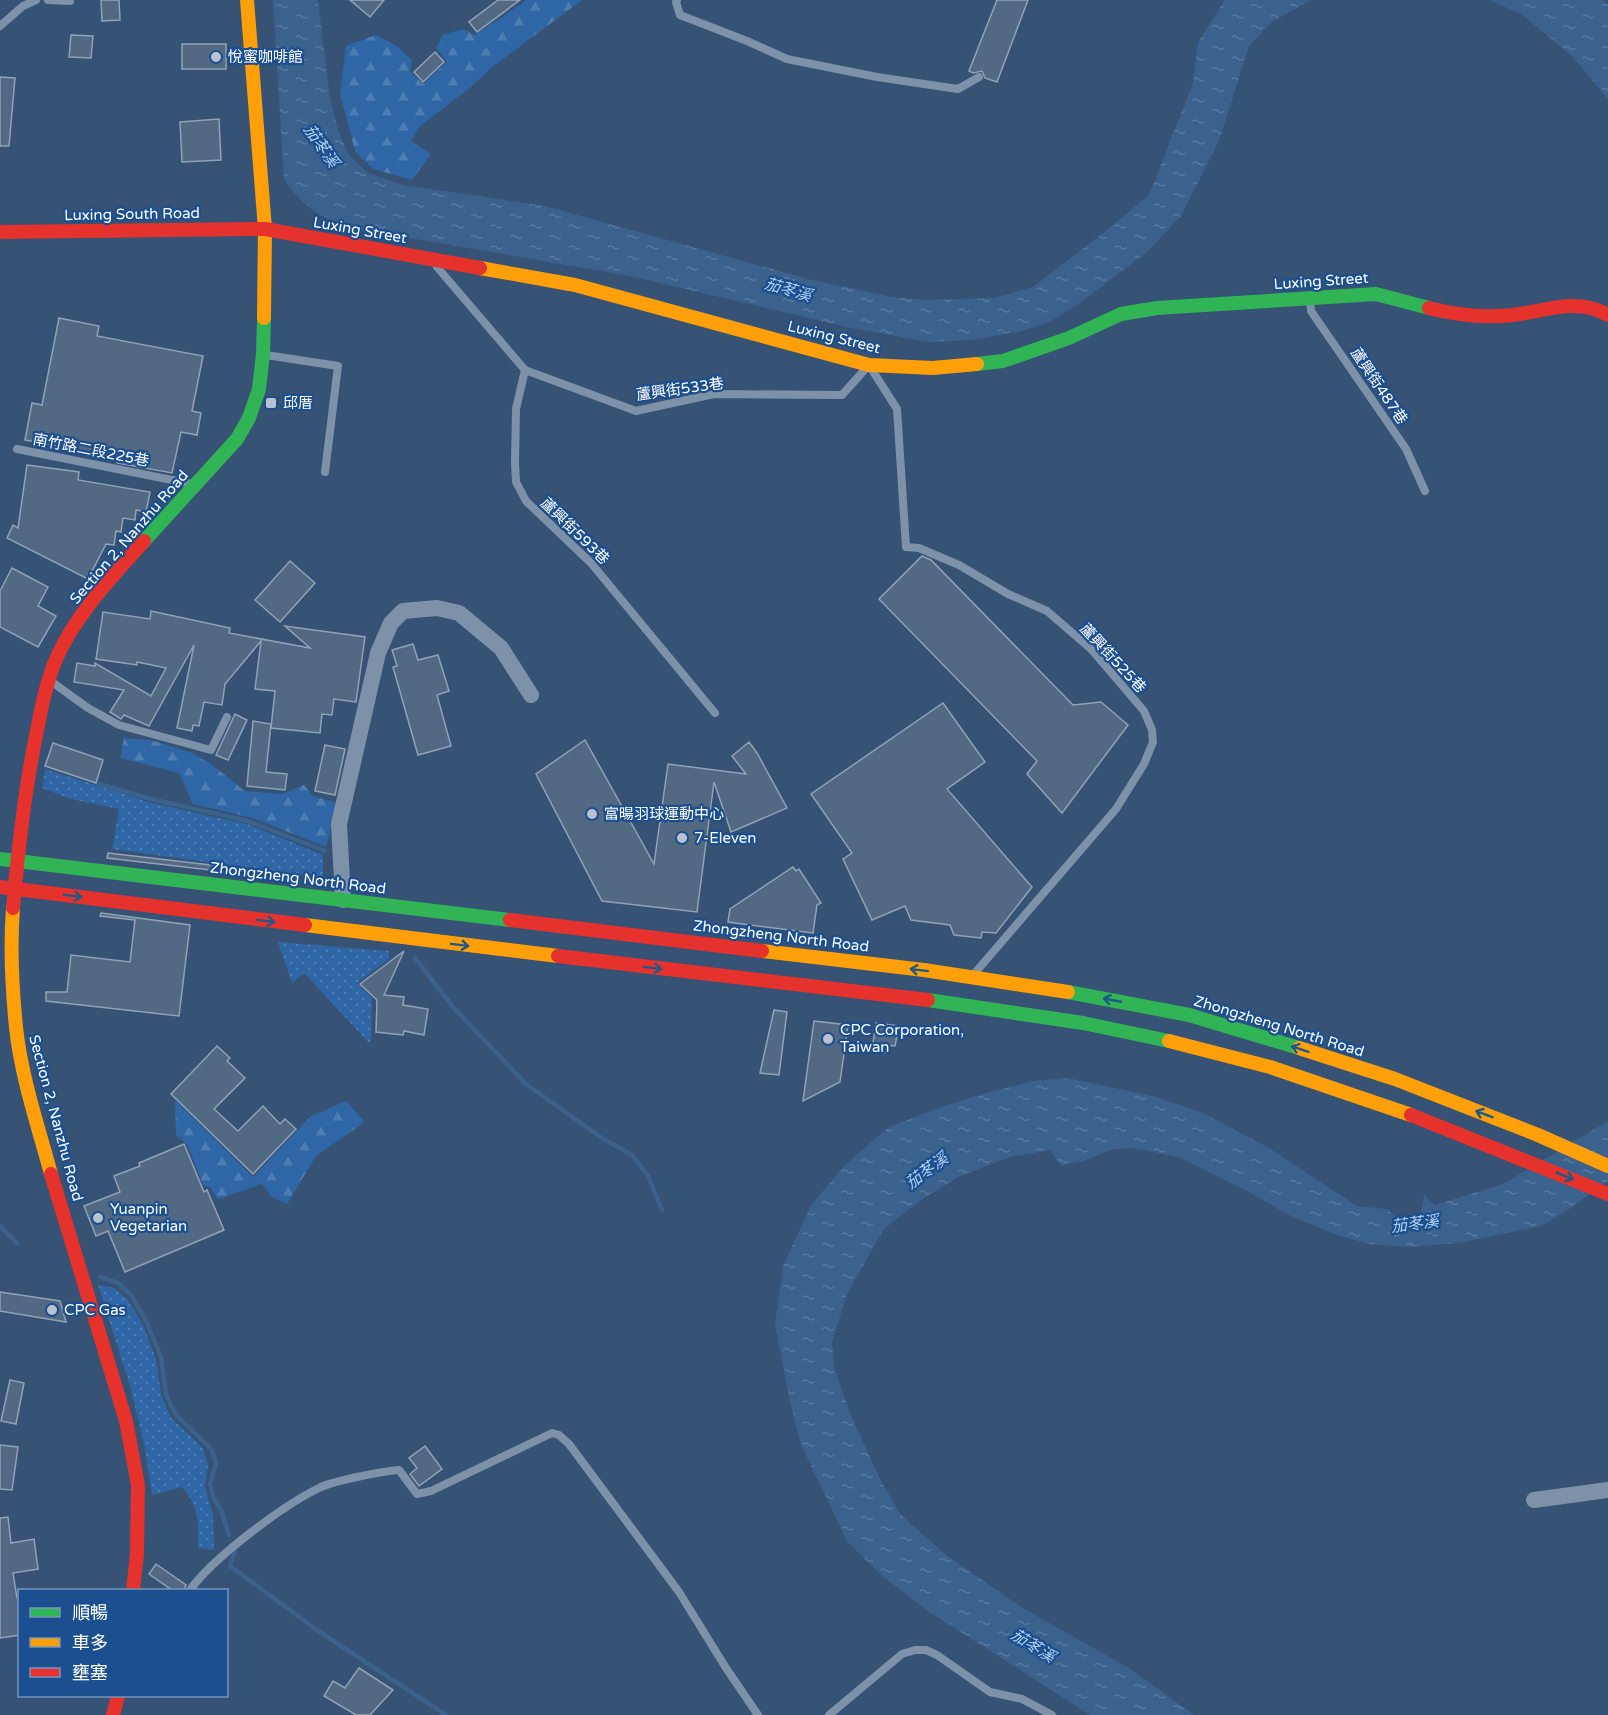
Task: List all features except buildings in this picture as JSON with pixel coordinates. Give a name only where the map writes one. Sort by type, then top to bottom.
[{"type":"street","name":"Section 2, Nanzhu Road","points":[[133,1589],[137,1554],[138,1485],[126,1420],[51,1173],[24,1071],[16,1028],[11,935],[17,861],[30,764],[43,699],[57,657],[79,619],[121,567],[237,439],[249,418],[259,388],[263,354],[265,229],[247,0]]},
{"type":"street","name":"Luxing South Road","points":[[0,232],[265,229]]},
{"type":"street","name":"Luxing Street","points":[[265,229],[575,285],[869,365],[933,368],[1003,361],[1070,339],[1121,314],[1157,308],[1376,294],[1457,315],[1511,315],[1568,305],[1598,309],[1608,315]]},
{"type":"street","points":[[343,900],[339,824],[378,653],[392,623],[403,611],[436,608],[459,613],[501,648],[531,695]]},
{"type":"street","name":"Zhongzheng North Road","points":[[0,859],[972,976],[1096,996],[1189,1015],[1395,1079],[1538,1135],[1608,1166]]},
{"type":"street","points":[[0,887],[407,939],[918,999],[1081,1024],[1174,1042],[1272,1067],[1394,1109],[1608,1194]]},
{"type":"street","points":[[1534,1500],[1608,1490]]},
{"type":"street","points":[[113,1715],[118,1697]]},
{"type":"lane","points":[[0,26],[23,6],[36,0]]},
{"type":"lane","points":[[48,0],[70,1]]},
{"type":"lane","points":[[677,0],[680,15],[747,40],[787,59],[877,77],[958,89],[979,77]]},
{"type":"lane","points":[[430,259],[525,370]]},
{"type":"lane","name":"蘆興街487巷","points":[[1310,298],[1311,311],[1406,449],[1425,491]]},
{"type":"lane","points":[[263,354],[338,366],[325,472]]},
{"type":"lane","name":"蘆興街533巷","points":[[525,370],[636,411],[714,394],[842,395],[869,365]]},
{"type":"lane","name":"蘆興街525巷","points":[[869,365],[897,409],[906,547],[919,548],[959,565],[1008,594],[1047,611],[1091,649],[1144,711],[1152,730],[1153,742],[1144,764],[1116,809],[972,976]]},
{"type":"lane","name":"蘆興街593巷","points":[[525,370],[516,410],[515,463],[516,482],[526,501],[591,563],[715,712]]},
{"type":"lane","name":"南竹路二段225巷","points":[[17,449],[195,485]]},
{"type":"lane","points":[[50,681],[88,708],[119,725],[211,750],[227,717]]},
{"type":"lane","points":[[191,1589],[199,1578],[261,1525],[320,1487],[399,1470],[417,1494],[431,1491],[552,1434],[558,1435],[569,1444],[679,1593],[758,1715]]},
{"type":"lane","points":[[829,1715],[902,1654],[915,1650],[926,1650],[937,1655],[990,1692],[1022,1699],[1052,1715]]},
{"type":"green space","points":[[526,0],[582,0],[491,68],[471,87],[420,126],[411,141],[431,154],[412,180],[373,169],[355,151],[340,94],[346,46],[376,35],[397,46],[412,60],[410,71],[423,84],[447,62],[436,48],[443,35],[463,29],[475,35]]},
{"type":"green space","points":[[124,738],[150,740],[192,753],[211,764],[245,791],[282,794],[304,785],[313,796],[337,803],[326,847],[253,818],[193,804],[179,773],[120,758]]},
{"type":"green space","points":[[45,769],[152,803],[250,825],[323,855],[323,878],[112,849],[119,809],[71,799],[42,788]]},
{"type":"green space","points":[[278,942],[389,951],[389,959],[357,983],[372,998],[369,1043],[304,973],[292,983]]},
{"type":"green space","points":[[175,1100],[253,1177],[311,1116],[346,1101],[365,1122],[316,1156],[287,1204],[271,1196],[262,1184],[218,1199],[210,1187],[203,1185],[187,1144],[176,1136]]},
{"type":"green space","points":[[98,1285],[114,1288],[128,1300],[143,1325],[156,1359],[161,1394],[171,1418],[203,1448],[208,1465],[205,1486],[213,1515],[214,1550],[198,1548],[197,1516],[188,1494],[182,1487],[152,1495],[144,1444],[130,1386]]},
{"type":"water","name":"茄苳溪","points":[[273,0],[318,0],[330,98],[338,130],[349,155],[368,173],[403,185],[545,206],[808,279],[892,297],[927,300],[994,298],[1033,287],[1103,233],[1149,195],[1193,83],[1198,42],[1225,0],[1311,0],[1273,21],[1249,46],[1219,141],[1181,216],[1147,252],[1077,305],[1051,321],[1022,331],[972,340],[929,342],[851,328],[630,276],[364,230],[319,214],[302,201],[284,180]]},
{"type":"water","points":[[1489,0],[1602,0],[1608,5],[1608,99],[1571,55],[1521,14]]},
{"type":"water","name":"茄苳溪","points":[[1068,1078],[1157,1097],[1203,1113],[1269,1148],[1357,1206],[1387,1209],[1398,1219],[1420,1217],[1424,1195],[1435,1205],[1503,1184],[1608,1121],[1608,1181],[1541,1226],[1459,1243],[1407,1247],[1369,1244],[1334,1234],[1289,1215],[1247,1191],[1178,1157],[1134,1148],[1113,1149],[1087,1160],[1061,1166],[1050,1150],[1010,1157],[960,1176],[924,1198],[884,1229],[847,1294],[832,1342],[834,1366],[849,1411],[880,1479],[901,1515],[945,1554],[1021,1607],[1129,1668],[1194,1715],[1090,1715],[925,1609],[880,1574],[847,1541],[801,1445],[790,1402],[775,1324],[783,1266],[811,1205],[845,1165],[889,1127],[979,1095],[1033,1081]]},
{"type":"waterway","points":[[99,784],[151,799],[248,821],[325,851]]},
{"type":"waterway","points":[[415,958],[453,1007],[526,1084],[602,1138],[632,1155],[648,1176],[662,1210]]},
{"type":"waterway","points":[[0,1226],[18,1244]]},
{"type":"waterway","points":[[100,1277],[118,1283],[132,1296],[147,1323],[161,1357],[166,1394],[171,1406],[177,1416],[212,1450],[216,1463],[210,1484],[229,1535]]},
{"type":"waterway","points":[[235,1552],[230,1566],[317,1630],[446,1715]]},
{"type":"traffic: fast","points":[[977,364],[1003,361],[1069,338],[1121,314],[1157,308],[1376,294],[1429,308]]},
{"type":"traffic: fast","points":[[144,541],[237,439],[249,418],[259,389],[264,318]]},
{"type":"traffic: fast","points":[[0,859],[510,920]]},
{"type":"traffic: fast","points":[[1068,992],[1189,1015],[1299,1048]]},
{"type":"traffic: fast","points":[[928,1000],[1083,1023],[1169,1041]]},
{"type":"traffic: slow","points":[[247,0],[265,229],[264,318]]},
{"type":"traffic: slow","points":[[480,268],[575,285],[869,365],[933,368],[977,364]]},
{"type":"traffic: slow","points":[[13,908],[12,968],[18,1045],[30,1101],[51,1174]]},
{"type":"traffic: slow","points":[[305,925],[558,956]]},
{"type":"traffic: slow","points":[[762,951],[924,970],[1068,992]]},
{"type":"traffic: slow","points":[[1169,1041],[1270,1067],[1411,1115]]},
{"type":"traffic: slow","points":[[1299,1048],[1395,1079],[1538,1135],[1608,1166]]},
{"type":"traffic: jam","points":[[0,232],[265,229],[480,268]]},
{"type":"traffic: jam","points":[[1429,308],[1460,314],[1492,316],[1573,306],[1597,310],[1608,315]]},
{"type":"traffic: jam","points":[[13,908],[28,779],[42,706],[53,667],[74,626],[144,541]]},
{"type":"traffic: jam","points":[[0,887],[305,925]]},
{"type":"traffic: jam","points":[[510,920],[762,951]]},
{"type":"traffic: jam","points":[[558,956],[928,1000]]},
{"type":"traffic: jam","points":[[1411,1115],[1608,1194]]},
{"type":"traffic: jam","points":[[51,1174],[126,1421],[138,1485],[137,1554],[133,1589]]},
{"type":"traffic: jam","points":[[113,1715],[118,1697]]},
{"type":"place","name":"悅蜜咖啡館","points":[[216,57]]},
{"type":"place","name":"邱厝","points":[[271,403]]},
{"type":"place","name":"富暘羽球運動中心","points":[[592,814]]},
{"type":"place","name":"7-Eleven","points":[[682,838]]},
{"type":"place","name":"CPC Corporation, Taiwan","points":[[828,1039]]},
{"type":"place","name":"Yuanpin Vegetarian","points":[[98,1218]]},
{"type":"place","name":"CPC Gas","points":[[52,1310]]}]
